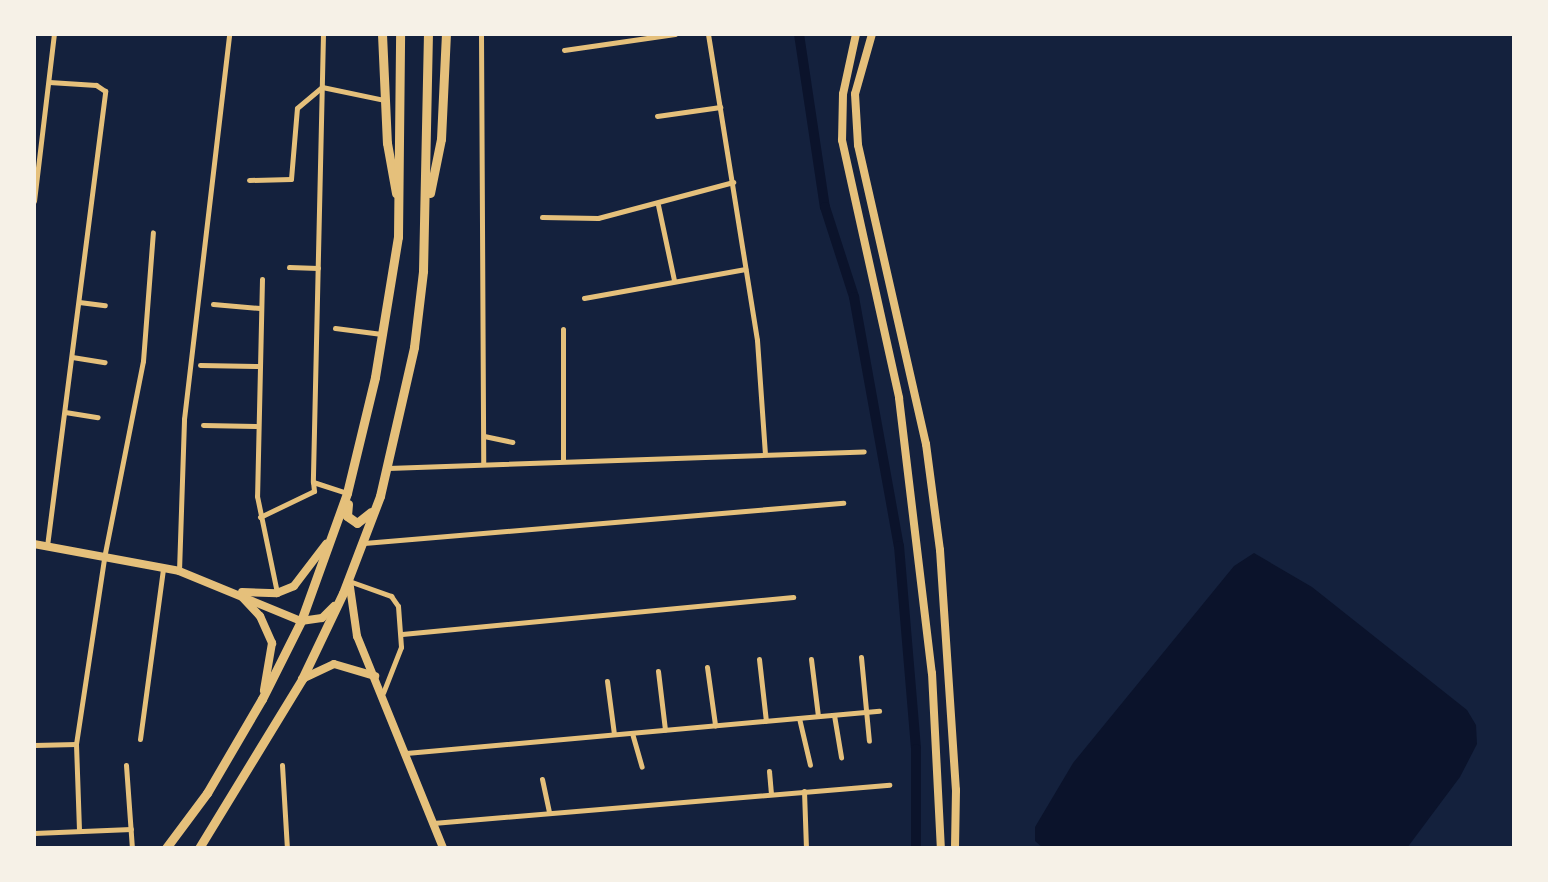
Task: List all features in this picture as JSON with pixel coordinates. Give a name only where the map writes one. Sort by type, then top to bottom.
[{"type":"main road","points":[[382,34],[387,143],[400,207]]},
{"type":"main road","points":[[166,848],[207,793],[262,699],[301,621],[347,493],[383,334],[400,207],[400,34]]},
{"type":"main road","points":[[199,848],[302,679],[349,580],[387,472],[414,347],[425,208],[428,34]]},
{"type":"main road","points":[[425,208],[441,139],[446,34]]},
{"type":"main road","points":[[856,34],[843,94],[842,140],[899,398],[932,673],[941,848]]},
{"type":"main road","points":[[872,34],[855,94],[858,145],[926,444],[940,550],[956,790],[955,848]]},
{"type":"main road","points":[[356,458],[347,511],[350,521],[367,519],[387,472]]},
{"type":"main road","points":[[237,592],[277,593],[303,577],[336,529]]},
{"type":"main road","points":[[34,544],[179,571],[237,592],[301,621],[322,618],[343,593]]},
{"type":"main road","points":[[349,580],[357,636],[383,693],[443,848]]},
{"type":"main road","points":[[237,592],[269,630],[272,657],[262,699]]},
{"type":"main road","points":[[302,679],[334,664],[376,676]]},
{"type":"street","points":[[34,201],[54,34]]},
{"type":"street","points":[[179,571],[185,406],[229,34]]},
{"type":"street","points":[[260,517],[314,491],[323,34]]},
{"type":"street","points":[[481,34],[483,464]]},
{"type":"street","points":[[564,50],[675,34]]},
{"type":"street","points":[[708,34],[745,269],[765,454]]},
{"type":"street","points":[[46,547],[105,91],[96,85],[49,82]]},
{"type":"street","points":[[322,87],[384,100]]},
{"type":"street","points":[[249,180],[291,179],[297,108],[322,87]]},
{"type":"street","points":[[657,116],[720,107]]},
{"type":"street","points":[[542,217],[598,218],[658,205],[733,182]]},
{"type":"street","points":[[658,205],[674,280]]},
{"type":"street","points":[[79,831],[76,744],[104,558],[143,361],[153,232]]},
{"type":"street","points":[[289,267],[318,268]]},
{"type":"street","points":[[584,298],[745,269]]},
{"type":"street","points":[[262,279],[256,426],[260,517],[277,593]]},
{"type":"street","points":[[79,302],[105,305]]},
{"type":"street","points":[[213,304],[260,308]]},
{"type":"street","points":[[335,328],[383,334]]},
{"type":"street","points":[[563,329],[563,459]]},
{"type":"street","points":[[72,357],[105,362]]},
{"type":"street","points":[[200,365],[258,366]]},
{"type":"street","points":[[65,412],[98,417]]},
{"type":"street","points":[[203,425],[256,426]]},
{"type":"street","points":[[484,436],[512,442]]},
{"type":"street","points":[[387,472],[563,459],[864,451]]},
{"type":"street","points":[[313,482],[347,493]]},
{"type":"street","points":[[364,543],[843,503]]},
{"type":"street","points":[[140,739],[164,568]]},
{"type":"street","points":[[349,580],[396,600],[402,634],[383,693]]},
{"type":"street","points":[[402,634],[793,597]]},
{"type":"street","points":[[861,657],[869,741]]},
{"type":"street","points":[[759,659],[766,721]]},
{"type":"street","points":[[811,659],[818,716]]},
{"type":"street","points":[[707,667],[715,725]]},
{"type":"street","points":[[658,671],[665,730]]},
{"type":"street","points":[[607,681],[614,734]]},
{"type":"street","points":[[406,753],[879,711]]},
{"type":"street","points":[[834,715],[841,757]]},
{"type":"street","points":[[799,718],[810,765]]},
{"type":"street","points":[[632,733],[642,767]]},
{"type":"street","points":[[34,745],[76,744]]},
{"type":"street","points":[[126,765],[132,848]]},
{"type":"street","points":[[282,765],[287,848]]},
{"type":"street","points":[[769,771],[771,793]]},
{"type":"street","points":[[542,779],[549,812]]},
{"type":"street","points":[[433,823],[889,785]]},
{"type":"street","points":[[804,791],[806,848]]},
{"type":"street","points":[[34,833],[131,829]]},
{"type":"water","points":[[1254,553],[1312,587],[1467,710],[1476,725],[1477,744],[1460,777],[1407,848],[1043,848],[1035,841],[1035,827],[1073,763],[1234,566]]},
{"type":"waterway","points":[[799,34],[825,207],[854,297],[899,546],[916,749],[916,848]]}]
